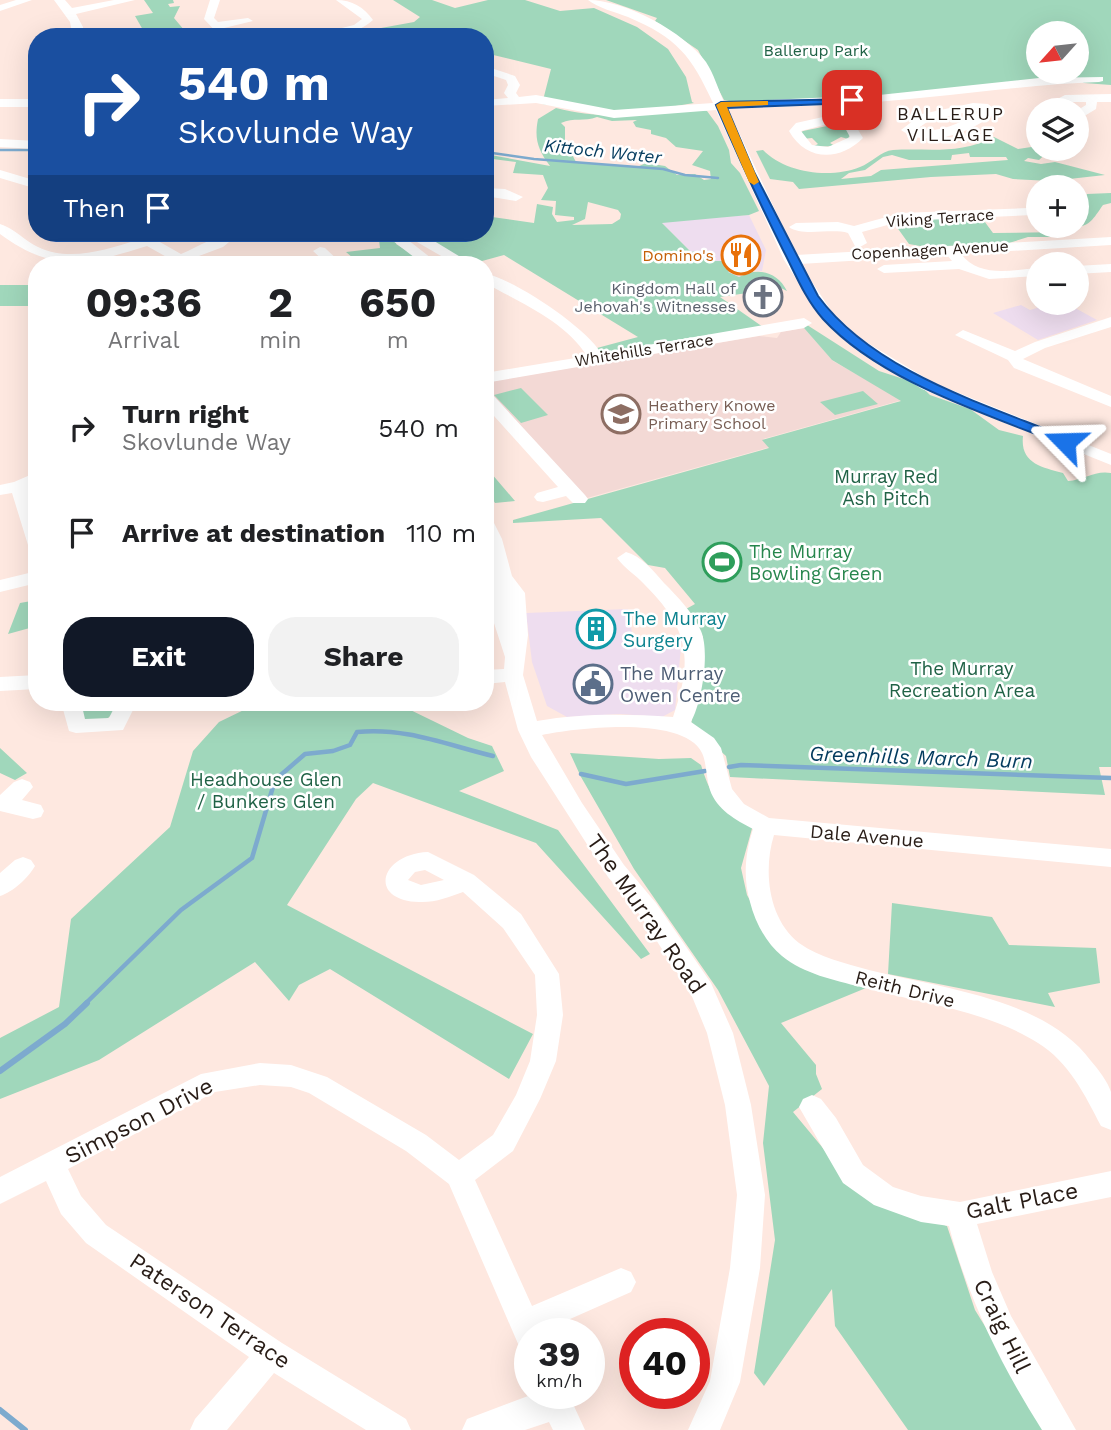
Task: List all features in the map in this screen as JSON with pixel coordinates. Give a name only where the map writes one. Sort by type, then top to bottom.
[{"type":"street","points":[[0,8],[27,0]]},
{"type":"street","points":[[58,0],[78,28]]},
{"type":"street","points":[[69,12],[130,0]]},
{"type":"street","points":[[215,0],[208,16],[216,26],[248,21]]},
{"type":"street","points":[[341,0],[364,14],[368,20],[352,28]]},
{"type":"street","points":[[593,0],[639,16],[662,28],[687,47],[701,64],[738,149],[792,260],[826,316],[856,342],[928,386],[1111,460]]},
{"type":"street","points":[[494,72],[511,78],[514,85],[510,93],[515,99]]},
{"type":"street","points":[[1089,79],[1099,79]]},
{"type":"street","points":[[494,102],[544,100],[580,110],[614,114],[721,105],[829,102],[1026,82]]},
{"type":"street","points":[[1043,84],[1064,98]]},
{"type":"street","points":[[933,93],[957,109],[984,107],[991,111],[947,133],[921,136],[907,130],[926,117],[957,109]]},
{"type":"street","points":[[1089,108],[1092,106],[1091,97]]},
{"type":"street","points":[[1078,98],[1111,98]]},
{"type":"street","points":[[829,102],[839,117],[853,120],[851,128],[857,138],[829,153],[803,144],[795,131],[800,126],[839,117]]},
{"type":"street","points":[[0,103],[28,103]]},
{"type":"street","points":[[0,143],[28,145]]},
{"type":"street","points":[[0,174],[28,182]]},
{"type":"street","points":[[494,192],[516,197]]},
{"type":"street","name":"Viking Terrace","points":[[796,227],[838,226],[854,230],[901,217],[1026,212]]},
{"type":"street","points":[[0,229],[47,256]]},
{"type":"street","name":"Viking Terrace","points":[[854,230],[865,254]]},
{"type":"street","name":"Copenhagen Avenue","points":[[792,260],[1111,241]]},
{"type":"street","points":[[98,256],[145,242]]},
{"type":"street","points":[[150,242],[174,256]]},
{"type":"street","points":[[195,256],[221,242]]},
{"type":"street","points":[[401,242],[421,256]]},
{"type":"street","points":[[427,242],[451,256]]},
{"type":"street","points":[[950,249],[962,265],[975,274],[1026,273]]},
{"type":"street","points":[[1090,250],[1108,268]]},
{"type":"street","points":[[320,251],[326,256]]},
{"type":"street","points":[[884,269],[962,265]]},
{"type":"street","points":[[1089,269],[1108,268]]},
{"type":"street","points":[[494,282],[568,327],[592,348],[596,358]]},
{"type":"street","points":[[962,335],[1015,357],[1040,345],[1111,322]]},
{"type":"street","name":"Whitehills Terrace","points":[[494,376],[804,323]]},
{"type":"street","points":[[1015,357],[1020,365],[1111,402]]},
{"type":"street","points":[[494,406],[574,494],[543,496]]},
{"type":"street","points":[[0,491],[28,482]]},
{"type":"street","points":[[19,486],[28,516]]},
{"type":"street","name":"The Murray Road","points":[[494,543],[503,576],[500,593],[503,634],[529,730],[549,768],[616,871],[648,909],[702,990],[720,1033],[738,1105],[751,1195],[745,1268],[725,1382],[704,1430]]},
{"type":"street","points":[[529,730],[566,723],[613,720],[679,724],[683,719],[691,684],[693,635],[675,609],[626,558]]},
{"type":"street","points":[[0,586],[28,579]]},
{"type":"street","points":[[494,673],[513,665]]},
{"type":"street","points":[[0,684],[28,682]]},
{"type":"street","points":[[73,711],[76,726],[116,725],[123,711]]},
{"type":"street","name":"Dale Avenue","points":[[679,724],[706,743],[713,753],[721,792],[736,810],[765,826],[1111,858]]},
{"type":"street","points":[[2,804],[22,787]]},
{"type":"street","points":[[2,804],[33,811]]},
{"type":"street","name":"Reith Drive","points":[[765,826],[757,856],[758,887],[775,932],[788,948],[808,960],[836,971],[965,1004],[1046,1034],[1071,1052],[1111,1118]]},
{"type":"street","points":[[0,887],[23,866]]},
{"type":"street","points":[[458,1177],[503,1143],[527,1099],[543,1061],[550,1015],[547,974],[512,921],[466,881]]},
{"type":"street","name":"Simpson Drive","points":[[0,1191],[210,1082],[260,1074],[291,1076],[318,1085],[416,1143],[458,1177],[523,1318]]},
{"type":"street","name":"Galt Place","points":[[812,1107],[853,1174],[884,1196],[921,1209],[960,1215],[1111,1184]]},
{"type":"street","name":"Paterson Terrace","points":[[52,1165],[71,1205],[96,1234],[271,1354],[395,1430]]},
{"type":"street","name":"Craig Hill","points":[[960,1215],[971,1260],[989,1305],[1018,1361],[1060,1430]]},
{"type":"street","points":[[551,1318],[621,1282]]},
{"type":"street","points":[[206,1430],[271,1354]]},
{"type":"street","points":[[478,1430],[559,1409]]},
{"type":"shaded area","points":[[749,215],[766,250],[762,271],[751,270],[739,277],[727,272],[736,267],[701,258],[691,252],[661,222]]},
{"type":"shaded area","points":[[1021,305],[1026,308],[1026,315],[1088,315],[1097,320],[1038,340],[993,313]]},
{"type":"shaded area","name":"Heathery Knowe Primary School","points":[[804,328],[833,361],[902,400],[763,439],[770,447],[587,498],[494,398],[494,380],[759,336],[777,338],[781,332]]},
{"type":"shaded area","points":[[628,609],[633,639],[682,637],[675,710],[662,717],[620,714],[567,717],[547,706],[532,662],[526,613]]},
{"type":"green space","points":[[144,0],[173,0],[174,3],[168,4],[170,7],[180,6],[174,18],[182,28],[142,28],[135,16],[153,13]]},
{"type":"green space","points":[[393,0],[432,0],[455,8],[488,0],[525,0],[560,11],[594,8],[637,27],[668,49],[686,77],[694,103],[627,114],[542,104],[551,69],[494,55],[494,28],[381,28],[414,22],[420,17]]},
{"type":"green space","name":"Ballerup Park","points":[[606,0],[1111,0],[1111,85],[1089,83],[1089,21],[1026,21],[1026,83],[881,97],[734,102],[724,100],[698,50],[655,21],[657,18]]},
{"type":"green space","points":[[556,108],[609,115],[695,108],[707,111],[718,126],[729,150],[731,163],[740,173],[759,211],[749,215],[662,223],[691,252],[697,251],[701,258],[729,261],[737,267],[728,272],[739,277],[753,272],[766,273],[783,284],[787,291],[781,288],[720,297],[763,327],[600,355],[597,348],[638,337],[504,255],[494,258],[454,256],[445,252],[435,242],[494,242],[494,217],[534,223],[537,204],[553,207],[552,214],[557,222],[574,220],[574,217],[555,215],[556,201],[541,200],[548,188],[543,175],[513,173],[516,162],[494,159],[494,156],[550,166],[538,144],[538,119]],"holes":[[[597,117],[612,121],[637,120],[633,122],[636,127],[651,130],[651,134],[666,138],[676,147],[703,151],[692,165],[710,171],[711,179],[704,180],[695,174],[677,175],[665,166],[646,163],[637,167],[576,162],[565,141],[565,127],[561,123]],[[588,202],[618,210],[620,219],[612,224],[572,225],[585,219]]]},
{"type":"green space","points":[[827,126],[847,129],[850,135],[848,139],[841,137],[830,143],[835,146],[812,147],[818,144],[812,138],[802,139],[800,133],[803,131]]},
{"type":"green space","points":[[994,137],[1018,149],[1026,148],[1024,161],[1041,164],[1055,162],[1105,175],[1026,175],[1026,180],[996,174],[799,189],[793,182],[770,179],[756,151],[763,150],[772,158],[795,169],[835,173],[860,167],[893,150],[945,150],[969,146]],"holes":[[[969,153],[970,157],[1006,157],[1008,160],[881,170],[871,176],[841,179],[892,155],[909,160],[951,160],[952,155]]]},
{"type":"green space","points":[[1111,193],[1111,203],[1103,205],[1089,222],[1089,194]]},
{"type":"green space","points":[[979,214],[993,233],[1026,233],[1026,238],[1009,243],[925,247],[909,244],[891,219]]},
{"type":"green space","points":[[379,242],[397,242],[396,244],[415,256],[351,256],[346,252],[380,248]]},
{"type":"green space","points":[[0,285],[28,285],[28,306],[0,306]]},
{"type":"green space","name":"The Murray Recreation Area","points":[[804,323],[879,371],[919,384],[930,395],[970,409],[999,430],[1023,436],[1023,445],[1029,458],[1040,466],[1063,473],[1068,481],[1111,473],[1111,767],[1099,767],[1105,795],[730,777],[726,756],[691,725],[703,637],[686,609],[695,604],[665,568],[648,565],[601,518],[513,523],[513,520],[769,448],[762,440],[901,401],[832,360],[804,328]]},
{"type":"green space","points":[[521,388],[548,415],[521,423],[494,395]]},
{"type":"green space","points":[[863,391],[878,404],[835,415],[820,402]]},
{"type":"green space","points":[[494,476],[515,501],[494,501]]},
{"type":"green space","points":[[28,602],[28,628],[8,634],[20,603]]},
{"type":"green space","points":[[80,711],[114,711],[105,720],[82,720]]},
{"type":"green space","name":"Headhouse Glen / Bunkers Glen","points":[[242,711],[412,711],[468,738],[492,746],[504,771],[459,791],[558,830],[650,954],[641,959],[536,843],[373,783],[356,799],[287,905],[533,1034],[509,1079],[330,969],[299,985],[289,1001],[255,962],[99,1060],[0,1099],[0,1038],[59,1007],[71,919],[170,827],[193,751],[219,722]]},
{"type":"green space","points":[[0,748],[27,773],[15,780],[0,773]]},
{"type":"green space","points":[[570,753],[659,759],[691,758],[701,765],[709,787],[719,802],[732,814],[753,825],[741,868],[747,895],[769,935],[866,988],[781,1023],[816,1065],[816,1074],[822,1089],[793,1112],[832,1159],[869,1196],[947,1226],[975,1310],[1049,1430],[908,1430],[835,1326],[832,1289],[764,1386],[754,1373],[775,1240],[763,1143],[769,1086],[718,990],[634,869]]},
{"type":"green space","points":[[892,903],[992,917],[1009,945],[1096,948],[1100,983],[1048,993],[1055,1007],[888,974]]},
{"type":"waterway","name":"Kittoch Water","points":[[0,150],[28,150]]},
{"type":"waterway","name":"Kittoch Water","points":[[494,153],[663,169],[685,175],[718,178]]},
{"type":"waterway","name":"Greenhills March Burn","points":[[85,1004],[181,910],[252,858],[275,780],[305,754],[333,751],[350,745],[357,732],[375,731],[409,734],[493,756]]},
{"type":"waterway","name":"Greenhills March Burn","points":[[729,767],[741,765],[1111,778]]},
{"type":"waterway","name":"Greenhills March Burn","points":[[581,774],[626,784],[705,771]]},
{"type":"waterway","name":"Greenhills March Burn","points":[[0,1071],[65,1024],[87,1003]]},
{"type":"waterway","points":[[0,1410],[25,1430]]},
{"type":"slow traffic","points":[[754,182],[721,105],[765,103]]},
{"type":"place","name":"Domino's","points":[[741,255]]},
{"type":"place","name":"Kingdom Hall of Jehovah's Witnesses","points":[[763,297]]},
{"type":"place","name":"Heathery Knowe Primary School","points":[[621,414]]},
{"type":"place","name":"The Murray Bowling Green","points":[[722,562]]},
{"type":"place","name":"The Murray Surgery","points":[[596,629]]},
{"type":"place","name":"The Murray Owen Centre","points":[[593,684]]},
{"type":"district","name":"BALLERUP VILLAGE","points":[[951,123]]},
{"type":"route","points":[[852,100],[721,105],[738,149],[812,296],[826,316],[856,342],[928,386],[1065,442]]},
{"type":"park label","name":"Murray Red Ash Pitch","points":[[886,487]]}]
